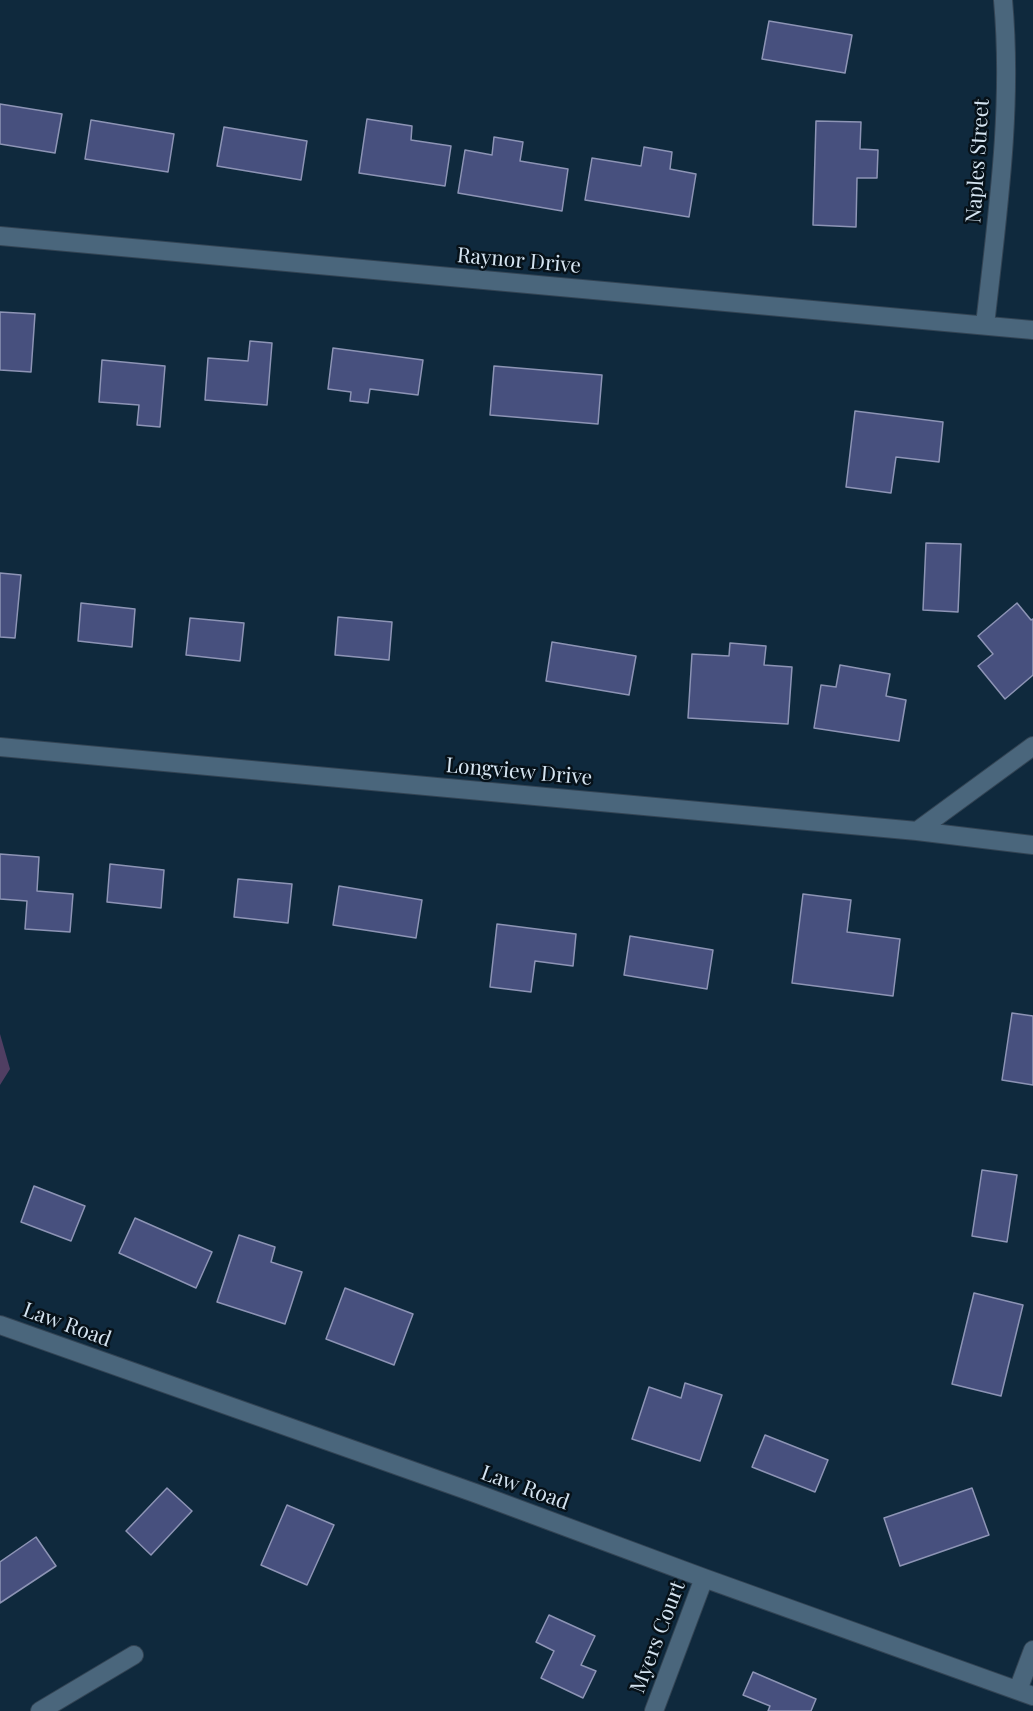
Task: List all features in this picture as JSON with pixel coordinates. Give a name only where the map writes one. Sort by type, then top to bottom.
[{"type":"street","name":"Naples Street","points":[[985,325],[1005,133],[1006,36],[1003,0]]},
{"type":"street","name":"Raynor Drive","points":[[0,236],[1033,330]]},
{"type":"street","points":[[917,831],[1033,746]]},
{"type":"street","name":"Longview Drive","points":[[0,747],[917,831],[1033,845]]},
{"type":"street","name":"Law Road","points":[[0,1325],[475,1493],[1026,1693]]},
{"type":"street","name":"Myers Court","points":[[654,1711],[704,1578]]},
{"type":"street","points":[[1026,1693],[1033,1650]]},
{"type":"street","points":[[40,1711],[134,1655]]},
{"type":"shaded area","points":[[0,1034],[10,1069],[0,1085]]},
{"type":"building","points":[[769,21],[852,35],[845,73],[762,59]]},
{"type":"building","points":[[0,104],[62,114],[55,153],[0,144]]},
{"type":"building","points":[[367,119],[412,126],[411,140],[451,146],[445,186],[359,173]]},
{"type":"building","points":[[91,120],[174,134],[168,172],[85,159]]},
{"type":"building","points":[[816,121],[861,122],[860,149],[878,150],[877,178],[857,178],[856,227],[813,225]]},
{"type":"building","points":[[224,127],[307,141],[301,180],[217,166]]},
{"type":"building","points":[[494,137],[523,142],[520,161],[568,169],[562,211],[458,193],[465,150],[492,155]]},
{"type":"building","points":[[644,147],[672,152],[670,169],[696,174],[689,217],[585,200],[592,158],[641,166]]},
{"type":"building","points":[[0,312],[35,314],[31,372],[0,370]]},
{"type":"building","points":[[250,341],[272,343],[267,405],[205,400],[208,358],[248,361]]},
{"type":"building","points":[[333,348],[423,360],[418,395],[370,389],[368,403],[350,401],[351,392],[328,389]]},
{"type":"building","points":[[102,360],[165,366],[160,427],[137,425],[139,405],[99,402]]},
{"type":"building","points":[[494,366],[602,375],[598,424],[490,415]]},
{"type":"building","points":[[855,411],[943,422],[939,462],[896,457],[891,493],[846,487]]},
{"type":"building","points":[[926,543],[961,544],[958,612],[923,610]]},
{"type":"building","points":[[0,573],[21,575],[15,638],[0,637]]},
{"type":"building","points":[[81,603],[135,609],[132,647],[78,641]]},
{"type":"building","points":[[1017,603],[1031,620],[1033,619],[1033,675],[1005,699],[978,666],[993,654],[978,636]]},
{"type":"building","points":[[338,617],[392,622],[389,660],[335,655]]},
{"type":"building","points":[[190,618],[244,623],[240,661],[186,655]]},
{"type":"building","points":[[552,642],[636,656],[629,695],[546,681]]},
{"type":"building","points":[[730,643],[766,646],[764,665],[792,667],[788,724],[688,718],[692,654],[729,656]]},
{"type":"building","points":[[840,665],[890,674],[886,696],[906,700],[899,741],[814,728],[821,685],[836,687]]},
{"type":"building","points":[[0,854],[39,857],[37,891],[73,894],[70,932],[25,929],[27,901],[0,899]]},
{"type":"building","points":[[110,864],[164,870],[161,908],[107,902]]},
{"type":"building","points":[[238,879],[292,884],[288,923],[234,917]]},
{"type":"building","points":[[339,886],[422,900],[416,938],[333,925]]},
{"type":"building","points":[[803,894],[851,900],[847,932],[900,939],[893,996],[792,983]]},
{"type":"building","points":[[497,924],[576,934],[573,966],[535,961],[531,992],[490,987]]},
{"type":"building","points":[[630,936],[713,950],[707,989],[624,975]]},
{"type":"building","points":[[1012,1013],[1033,1016],[1033,1085],[1002,1080]]},
{"type":"building","points":[[982,1170],[1017,1175],[1007,1242],[972,1236]]},
{"type":"building","points":[[34,1186],[85,1206],[71,1241],[21,1222]]},
{"type":"building","points":[[135,1218],[212,1252],[196,1288],[119,1253]]},
{"type":"building","points":[[239,1235],[275,1247],[271,1262],[302,1272],[285,1324],[217,1302]]},
{"type":"building","points":[[345,1288],[413,1314],[394,1365],[326,1339]]},
{"type":"building","points":[[974,1293],[1023,1305],[1001,1396],[952,1384]]},
{"type":"building","points":[[685,1383],[722,1395],[700,1461],[632,1439],[649,1387],[681,1398]]},
{"type":"building","points":[[765,1435],[828,1460],[815,1492],[752,1467]]},
{"type":"building","points":[[167,1488],[192,1511],[151,1555],[126,1531]]},
{"type":"building","points":[[972,1488],[989,1535],[900,1566],[884,1518]]},
{"type":"building","points":[[287,1505],[334,1525],[307,1585],[261,1565]]},
{"type":"building","points":[[36,1537],[56,1566],[0,1603],[0,1562]]},
{"type":"building","points":[[549,1615],[595,1636],[581,1665],[596,1671],[583,1698],[541,1678],[554,1651],[536,1642]]},
{"type":"building","points":[[753,1672],[816,1699],[811,1711],[768,1711],[770,1706],[743,1695]]}]
